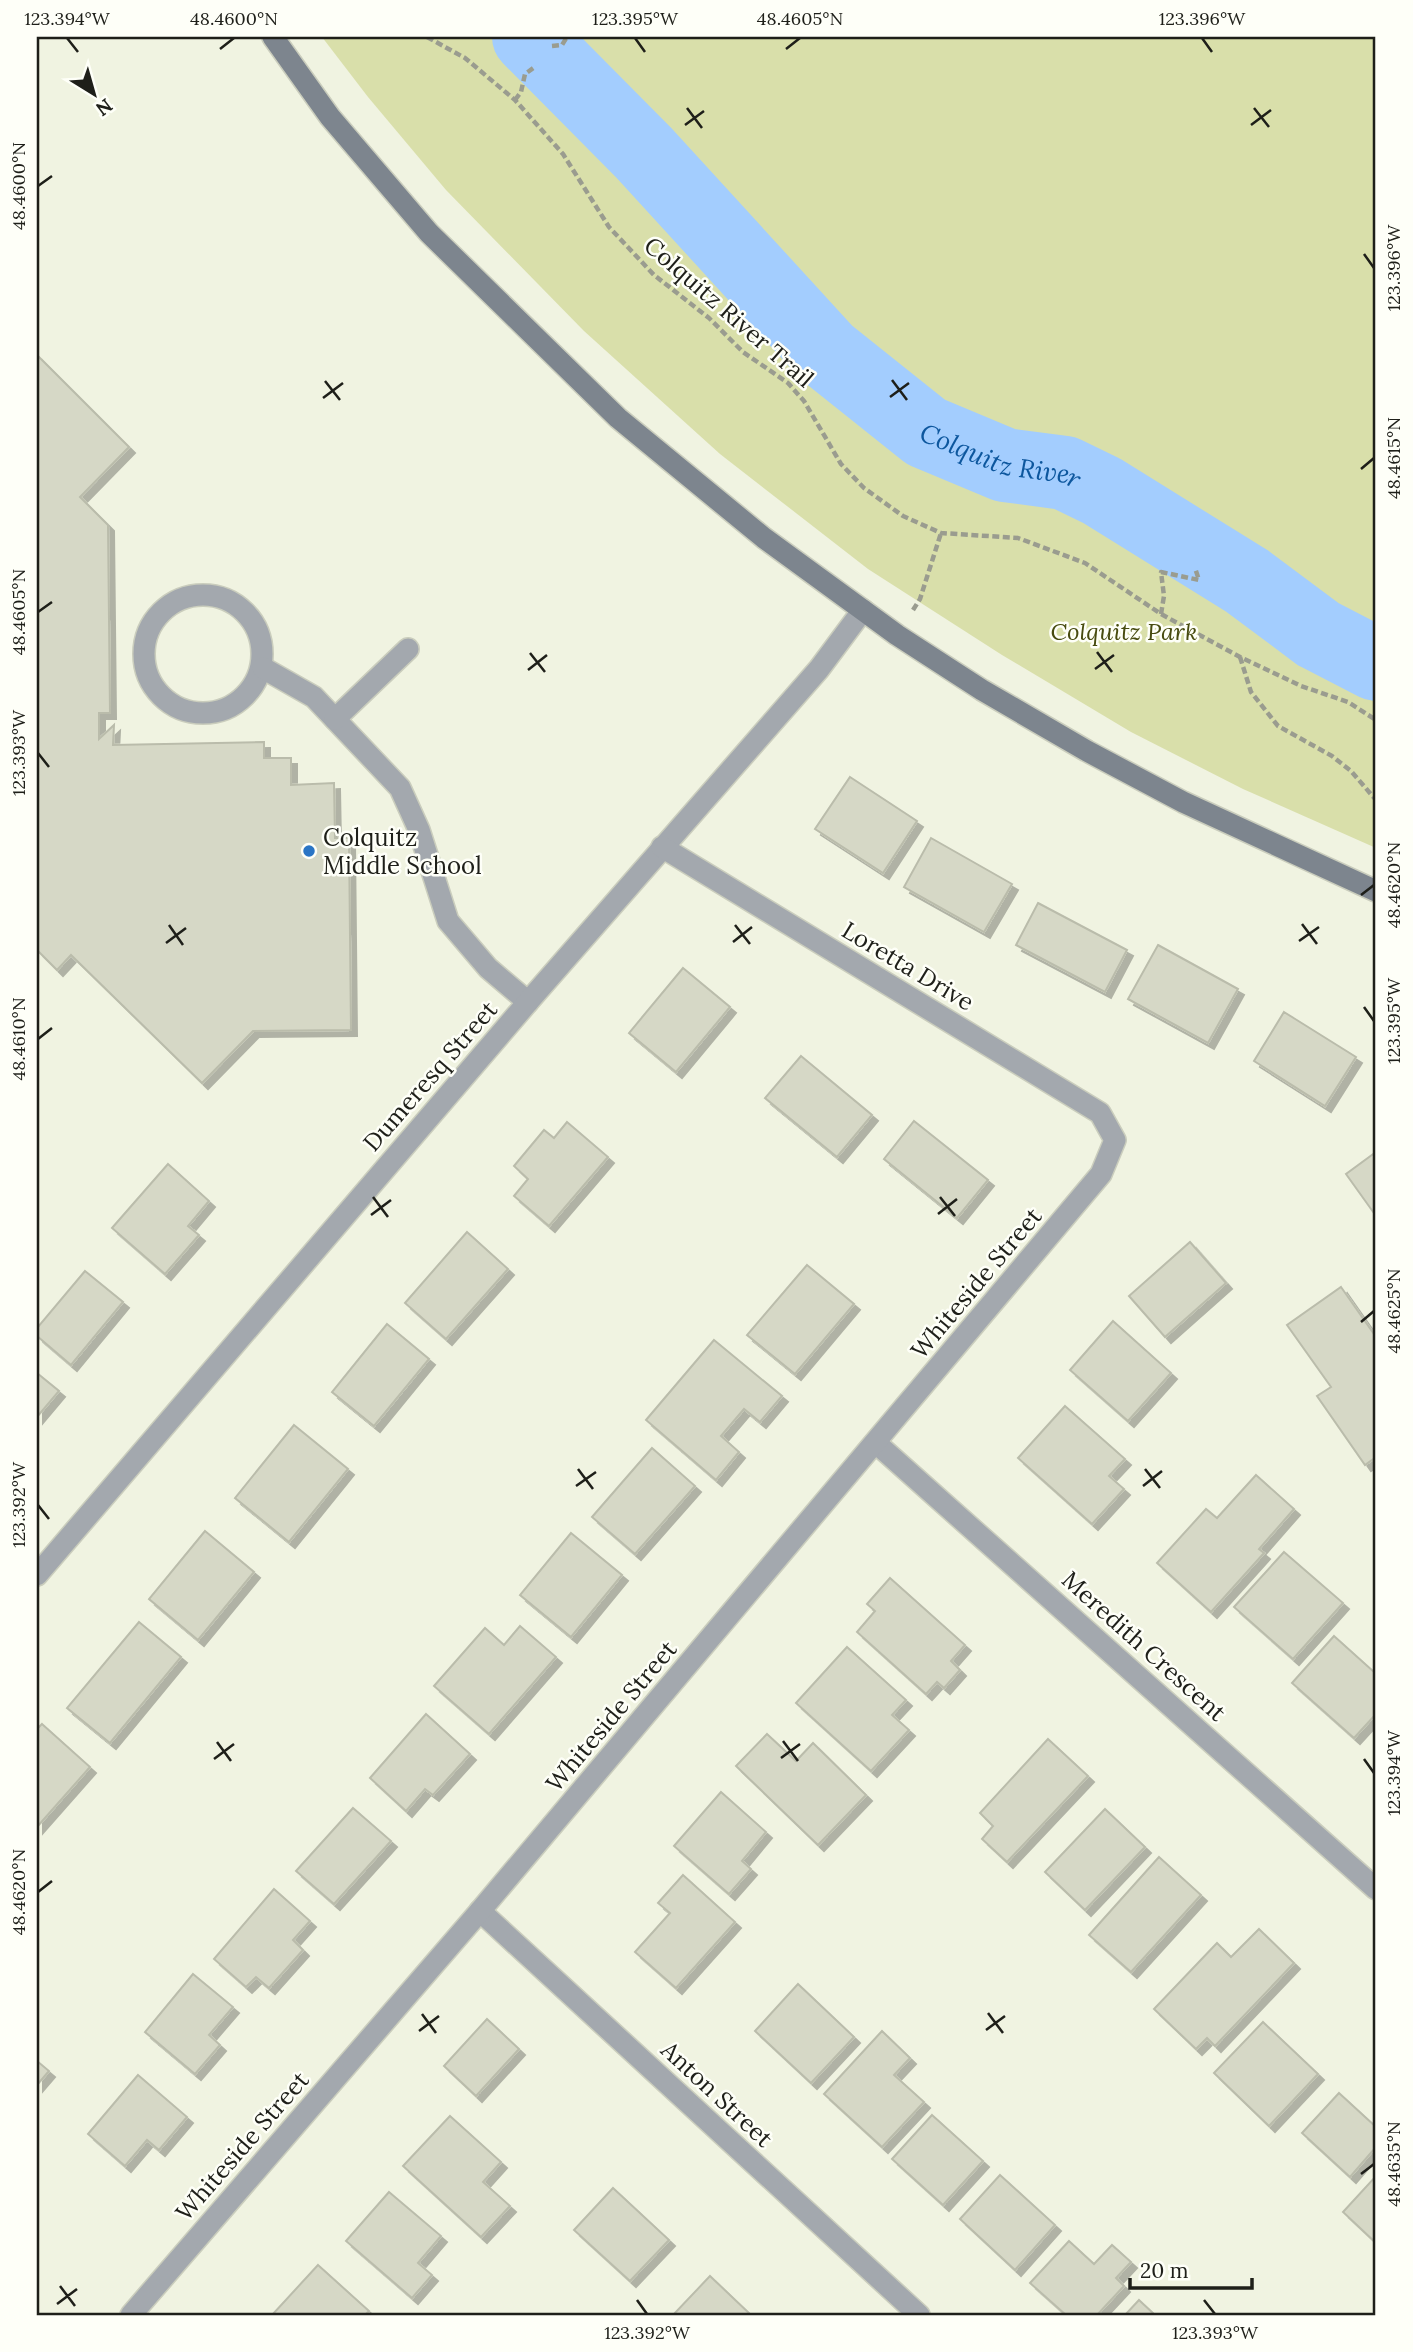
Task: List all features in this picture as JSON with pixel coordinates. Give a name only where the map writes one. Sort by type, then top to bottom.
[{"type":"main road","points":[[273,37],[330,117],[429,233],[618,418],[764,538],[863,610],[982,690],[1087,751],[1183,802],[1376,891]]},
{"type":"street","points":[[217,595],[245,610],[261,636],[262,668],[248,695],[221,712],[190,713],[162,698],[145,672],[144,640],[159,613],[186,596],[217,595]]},
{"type":"street","name":"Dumeresq Street","points":[[37,1575],[528,1002],[820,668],[863,610]]},
{"type":"street","points":[[335,719],[408,649]]},
{"type":"street","points":[[262,668],[314,697],[400,788],[419,830],[448,921],[488,968],[528,1002]]},
{"type":"street","name":"Loretta Drive","points":[[662,847],[1100,1113],[1115,1140]]},
{"type":"street","name":"Whiteside Street","points":[[131,2315],[480,1911],[876,1443],[1101,1174],[1115,1140]]},
{"type":"street","name":"Meredith Crescent","points":[[876,1443],[1376,1889]]},
{"type":"street","name":"Anton Street","points":[[480,1911],[919,2315]]},
{"type":"path","name":"Colquitz River Trail","points":[[427,37],[465,58],[515,100],[563,154],[610,226],[654,275],[709,318],[743,352],[788,383],[804,401],[841,464],[854,478],[903,516],[941,533],[1018,538],[1084,564],[1161,614],[1240,657],[1301,686],[1348,702],[1376,720]]},
{"type":"path","points":[[552,46],[562,45],[567,37]]},
{"type":"path","points":[[515,100],[521,92],[524,74],[537,66]]},
{"type":"path","points":[[920,598],[941,533]]},
{"type":"path","points":[[1161,614],[1164,596],[1161,572],[1199,580],[1195,568]]},
{"type":"path","points":[[1240,657],[1251,691],[1278,726],[1332,756],[1351,771],[1376,800]]},
{"type":"green space","name":"Colquitz Park","points":[[322,37],[1376,37],[1376,848],[1243,789],[1131,732],[1002,655],[868,569],[720,454],[584,331],[446,190]]},
{"type":"building","points":[[37,355],[129,447],[80,497],[108,525],[110,713],[99,713],[99,739],[114,725],[113,745],[264,742],[264,758],[291,758],[291,785],[334,783],[335,838],[349,838],[351,1030],[253,1031],[202,1083],[71,955],[57,970],[37,950]]},
{"type":"building","points":[[850,777],[917,821],[883,873],[815,829]]},
{"type":"building","points":[[931,838],[1012,884],[984,932],[904,887]]},
{"type":"building","points":[[1038,903],[1127,950],[1105,992],[1016,945]]},
{"type":"building","points":[[1158,945],[1238,989],[1208,1043],[1128,999]]},
{"type":"building","points":[[683,968],[730,1007],[676,1072],[629,1033]]},
{"type":"building","points":[[1284,1012],[1356,1057],[1325,1106],[1254,1061]]},
{"type":"building","points":[[801,1056],[872,1115],[837,1157],[765,1098]]},
{"type":"building","points":[[914,1121],[988,1180],[957,1218],[884,1159]]},
{"type":"building","points":[[567,1122],[608,1157],[549,1226],[514,1196],[528,1179],[514,1166],[544,1130],[554,1138]]},
{"type":"building","points":[[1376,1152],[1376,1216],[1346,1174]]},
{"type":"building","points":[[168,1164],[209,1201],[188,1226],[199,1235],[165,1274],[112,1228]]},
{"type":"building","points":[[467,1232],[508,1269],[446,1339],[405,1303]]},
{"type":"building","points":[[1190,1242],[1226,1283],[1165,1337],[1129,1296]]},
{"type":"building","points":[[807,1265],[854,1304],[795,1374],[747,1335]]},
{"type":"building","points":[[85,1271],[123,1302],[71,1365],[37,1336],[37,1328]]},
{"type":"building","points":[[1341,1287],[1376,1337],[1376,1457],[1365,1465],[1317,1396],[1331,1387],[1287,1325]]},
{"type":"building","points":[[1113,1321],[1171,1373],[1128,1421],[1070,1370]]},
{"type":"building","points":[[387,1324],[429,1359],[374,1426],[332,1392]]},
{"type":"building","points":[[714,1340],[782,1396],[760,1422],[744,1409],[721,1436],[739,1452],[716,1480],[646,1420]]},
{"type":"building","points":[[37,1373],[59,1391],[37,1417]]},
{"type":"building","points":[[1065,1406],[1125,1459],[1109,1476],[1124,1489],[1092,1524],[1018,1458]]},
{"type":"building","points":[[294,1425],[348,1469],[289,1542],[235,1498]]},
{"type":"building","points":[[652,1448],[695,1486],[635,1554],[592,1517]]},
{"type":"building","points":[[1256,1475],[1294,1509],[1259,1549],[1264,1553],[1211,1612],[1157,1563],[1206,1509],[1217,1518]]},
{"type":"building","points":[[205,1531],[254,1572],[198,1640],[149,1599]]},
{"type":"building","points":[[571,1533],[622,1575],[571,1637],[520,1595]]},
{"type":"building","points":[[1284,1552],[1343,1603],[1293,1659],[1234,1607]]},
{"type":"building","points":[[890,1578],[965,1645],[951,1661],[960,1670],[944,1688],[937,1682],[926,1694],[857,1632],[875,1611],[867,1604]]},
{"type":"building","points":[[139,1622],[181,1657],[110,1743],[67,1708]]},
{"type":"building","points":[[520,1626],[556,1657],[489,1734],[434,1686],[485,1628],[504,1645]]},
{"type":"building","points":[[1334,1636],[1374,1672],[1376,1669],[1376,1714],[1354,1738],[1292,1683]]},
{"type":"building","points":[[847,1647],[906,1700],[892,1715],[909,1730],[871,1771],[796,1703]]},
{"type":"building","points":[[426,1714],[470,1754],[433,1795],[425,1789],[406,1811],[370,1778]]},
{"type":"building","points":[[42,1724],[90,1767],[37,1827],[37,1729]]},
{"type":"building","points":[[767,1734],[796,1761],[813,1743],[866,1795],[818,1845],[736,1766]]},
{"type":"building","points":[[1048,1739],[1088,1776],[1007,1862],[982,1839],[993,1826],[980,1813]]},
{"type":"building","points":[[721,1792],[766,1832],[742,1861],[751,1869],[729,1894],[674,1846]]},
{"type":"building","points":[[353,1808],[391,1841],[334,1904],[296,1871]]},
{"type":"building","points":[[1105,1809],[1145,1847],[1085,1910],[1045,1872]]},
{"type":"building","points":[[1159,1857],[1201,1895],[1131,1972],[1089,1935]]},
{"type":"building","points":[[683,1875],[735,1922],[676,1988],[635,1952],[670,1913],[658,1903]]},
{"type":"building","points":[[274,1889],[310,1921],[293,1940],[303,1950],[269,1988],[256,1977],[246,1987],[214,1959]]},
{"type":"building","points":[[1259,1929],[1294,1963],[1215,2046],[1207,2038],[1196,2049],[1154,2009],[1217,1943],[1231,1957]]},
{"type":"building","points":[[193,1974],[233,2007],[209,2035],[220,2045],[195,2074],[145,2032]]},
{"type":"building","points":[[798,1984],[854,2037],[811,2083],[755,2031]]},
{"type":"building","points":[[487,2019],[519,2049],[476,2096],[444,2066]]},
{"type":"building","points":[[1263,2022],[1318,2074],[1269,2126],[1214,2073]]},
{"type":"building","points":[[882,2031],[910,2058],[894,2075],[924,2102],[882,2147],[824,2094]]},
{"type":"building","points":[[37,2061],[49,2071],[37,2085]]},
{"type":"building","points":[[138,2075],[187,2117],[159,2150],[147,2140],[125,2166],[88,2134]]},
{"type":"building","points":[[1339,2093],[1376,2127],[1376,2147],[1350,2177],[1302,2133]]},
{"type":"building","points":[[932,2115],[983,2161],[943,2205],[892,2159]]},
{"type":"building","points":[[450,2116],[501,2162],[483,2182],[510,2206],[481,2237],[403,2166]]},
{"type":"building","points":[[1000,2175],[1055,2225],[1015,2270],[960,2219]]},
{"type":"building","points":[[1376,2176],[1376,2243],[1343,2212]]},
{"type":"building","points":[[613,2188],[669,2240],[630,2281],[574,2230]]},
{"type":"building","points":[[389,2192],[441,2236],[418,2263],[432,2275],[412,2298],[346,2241]]},
{"type":"building","points":[[1069,2241],[1094,2264],[1112,2245],[1131,2262],[1116,2278],[1124,2286],[1097,2315],[1066,2315],[1030,2283]]},
{"type":"building","points":[[318,2265],[369,2311],[365,2315],[272,2315]]},
{"type":"building","points":[[710,2276],[751,2315],[673,2315]]},
{"type":"building","points":[[1139,2300],[1155,2315],[1125,2315]]},
{"type":"waterway","name":"Colquitz River","points":[[529,37],[644,153],[827,353],[926,432],[1005,465],[1065,473],[1102,491],[1247,581],[1318,634],[1376,664]]},
{"type":"place","name":"Colquitz Middle School","points":[[309,851]]}]
